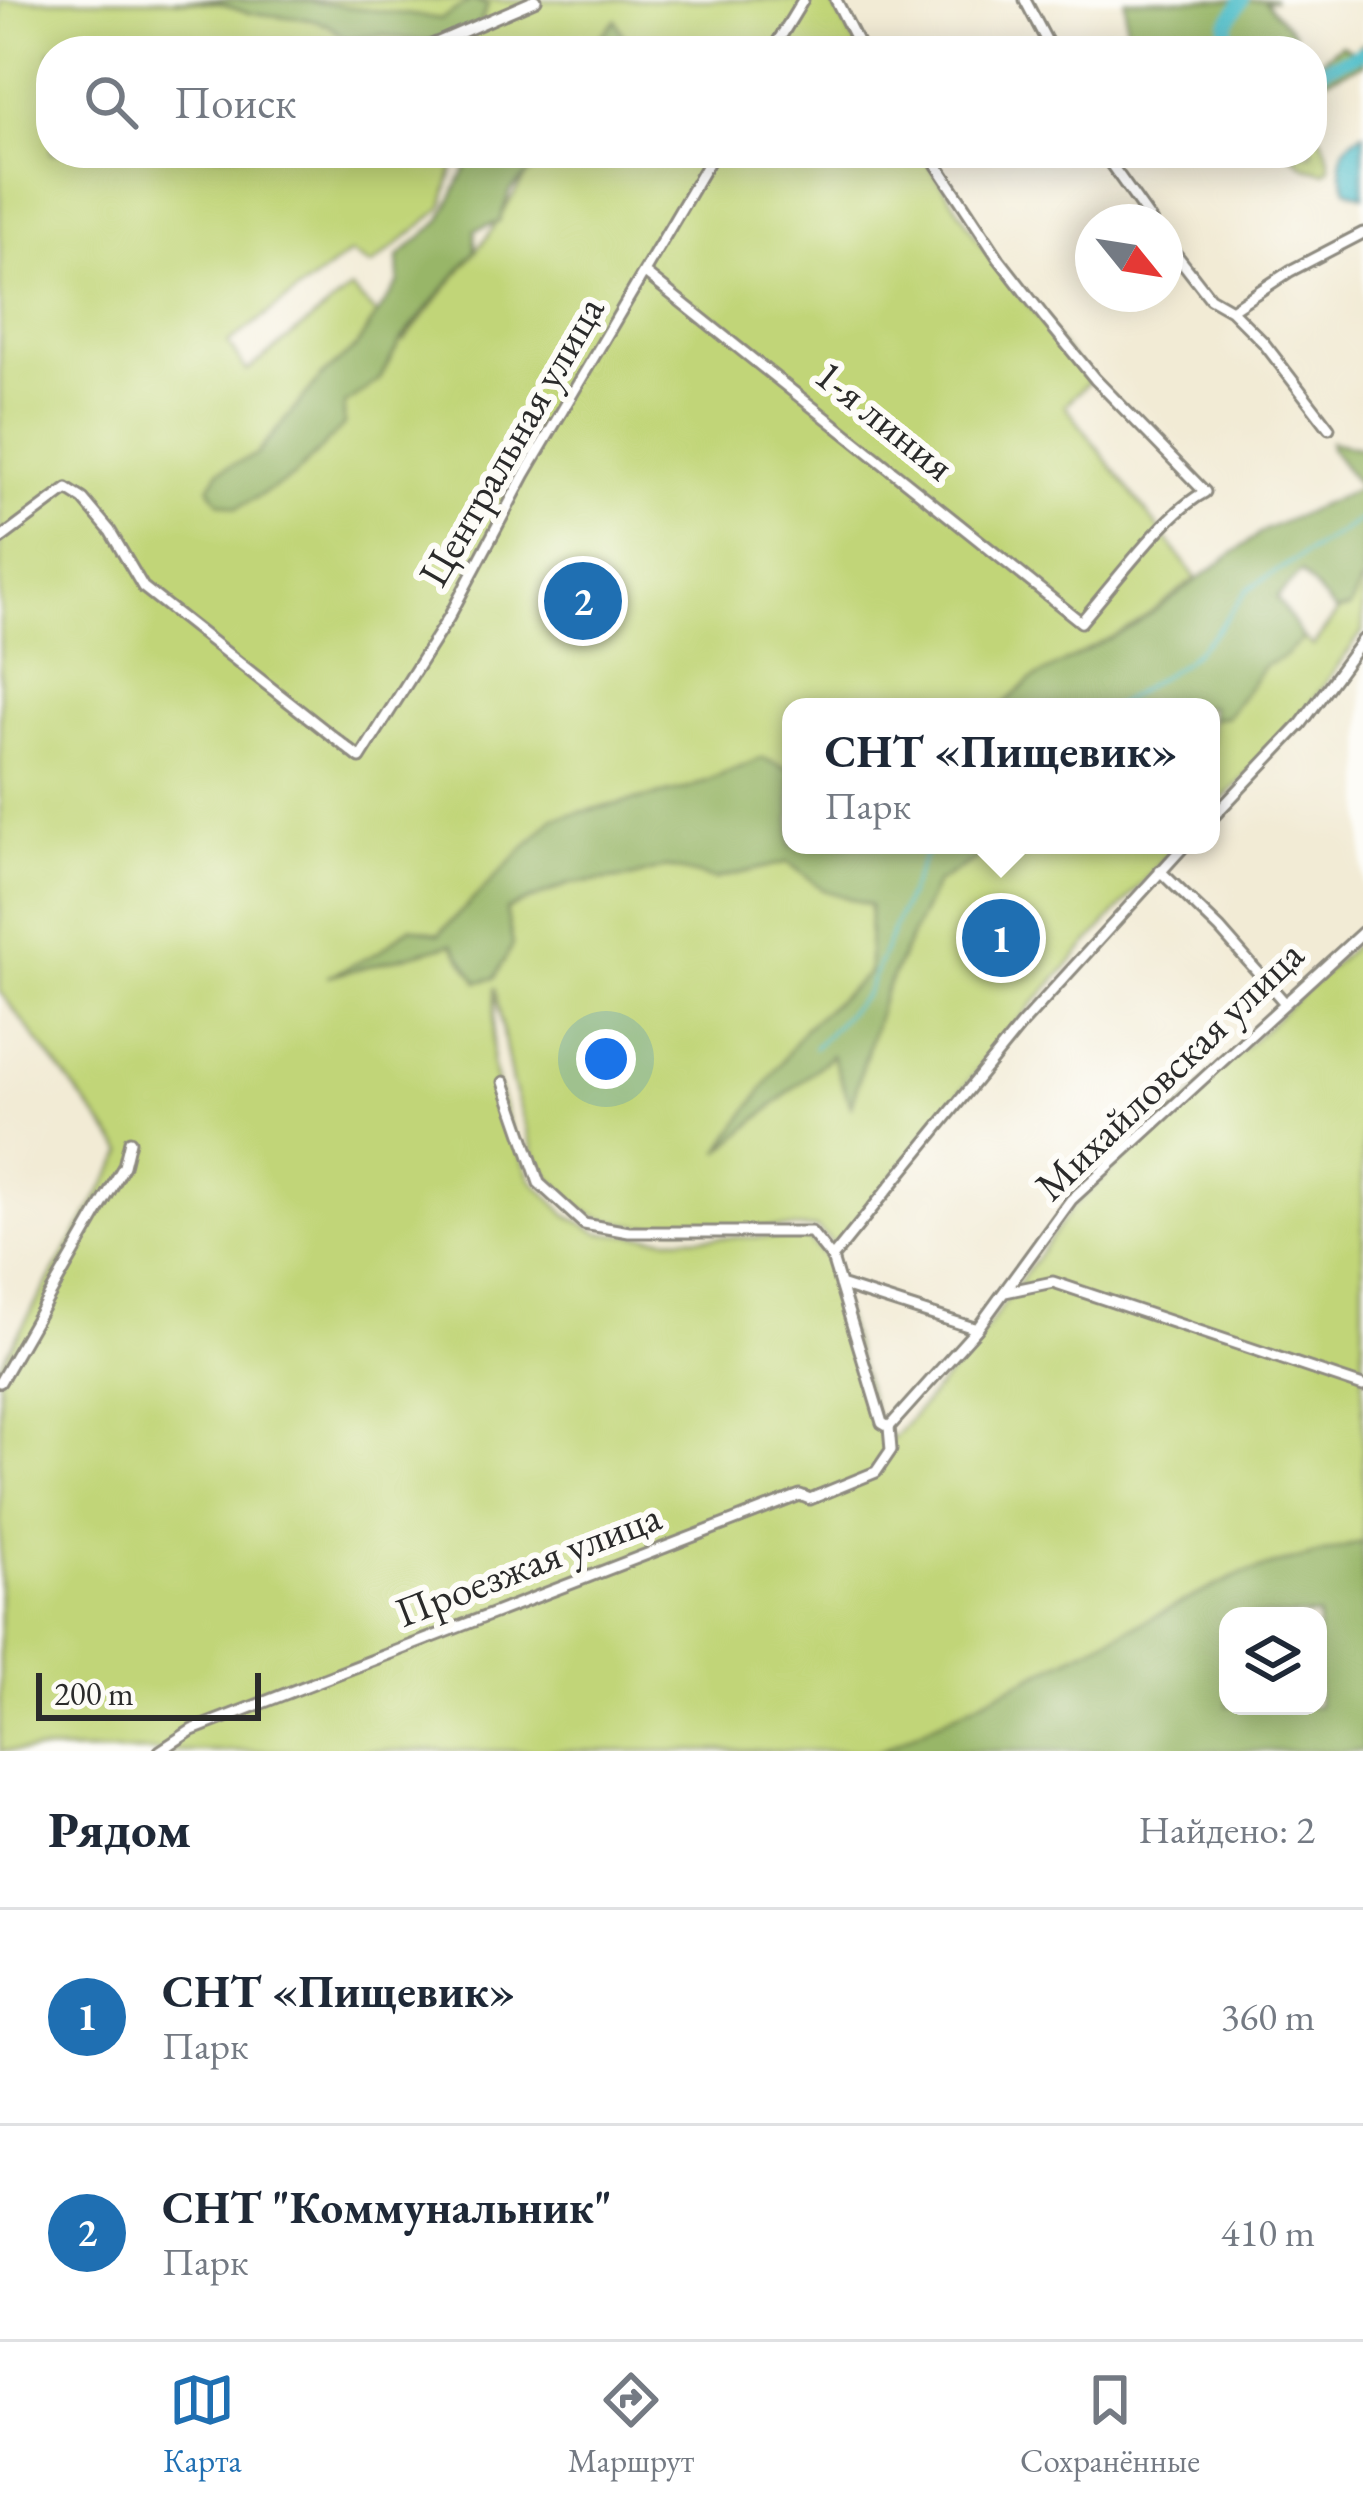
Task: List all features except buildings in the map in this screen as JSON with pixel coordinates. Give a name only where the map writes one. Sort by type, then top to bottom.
[{"type":"street","points":[[453,36],[536,0]]},
{"type":"street","points":[[781,36],[803,0]]},
{"type":"street","points":[[836,0],[854,36]]},
{"type":"street","points":[[1025,0],[1044,36]]},
{"type":"street","name":"Центральная улица","points":[[0,539],[68,488],[110,531],[142,587],[360,758],[449,616],[526,474],[705,168]]},
{"type":"street","name":"1-я линия","points":[[645,274],[1081,622],[1159,533],[1205,492],[1095,379],[999,260],[939,168]]},
{"type":"street","points":[[1114,168],[1139,204]]},
{"type":"street","points":[[1231,310],[1290,271],[1363,233]]},
{"type":"street","points":[[1183,263],[1210,298],[1231,310],[1263,342],[1329,428]]},
{"type":"street","points":[[1220,810],[1301,724],[1363,640]]},
{"type":"street","points":[[832,1258],[1013,1034],[1176,854]]},
{"type":"street","points":[[1160,871],[1220,929],[1285,1004]]},
{"type":"street","name":"Михайловская улица","points":[[889,1427],[977,1329],[1071,1200],[1363,932]]},
{"type":"street","points":[[504,1082],[538,1183],[584,1224],[629,1232],[811,1232],[832,1258],[882,1423],[889,1427]]},
{"type":"street","points":[[0,1382],[124,1166],[130,1141]]},
{"type":"street","points":[[1004,1292],[1053,1282],[1363,1386]]},
{"type":"street","points":[[840,1285],[977,1329]]},
{"type":"street","name":"Проезжая улица","points":[[160,1751],[192,1730],[431,1636],[564,1589],[780,1502],[800,1495],[810,1498],[876,1472],[891,1450],[889,1427]]},
{"type":"green space","points":[[0,0],[831,0],[852,36],[36,36],[36,168],[453,168],[442,208],[371,266],[350,253],[228,343],[247,371],[351,289],[404,341],[487,237],[531,168],[932,168],[982,246],[1090,381],[1065,405],[1196,578],[1135,625],[1031,680],[1011,698],[782,698],[782,766],[762,758],[690,788],[554,818],[439,934],[335,974],[452,944],[478,982],[506,910],[569,884],[633,877],[667,866],[715,879],[788,862],[824,890],[870,905],[869,973],[805,1028],[724,1148],[832,1055],[851,1104],[884,994],[936,883],[985,854],[1169,854],[1006,1034],[837,1248],[817,1228],[641,1226],[582,1210],[535,1156],[512,1083],[495,987],[492,1064],[510,1130],[531,1179],[566,1215],[600,1233],[666,1238],[806,1237],[827,1259],[879,1427],[893,1439],[974,1346],[1072,1208],[1363,937],[1363,1542],[1241,1574],[879,1751],[0,1751],[0,1365],[124,1152],[0,992]]},
{"type":"green space","points":[[174,0],[297,0],[441,19],[471,0],[488,5],[479,26],[454,36],[342,36],[329,25],[307,19],[249,13],[219,3]]},
{"type":"green space","points":[[1125,0],[1275,0],[1265,2],[1294,33],[1294,36],[1127,36]]},
{"type":"green space","points":[[616,20],[623,36],[601,36]]},
{"type":"green space","points":[[1341,44],[1353,51],[1363,44],[1363,64],[1327,79],[1327,56]]},
{"type":"green space","points":[[466,168],[532,168],[510,190],[499,222],[475,230],[475,251],[401,340],[379,380],[344,405],[344,425],[293,477],[237,508],[219,502],[209,487],[219,471],[257,454],[323,375],[355,348],[399,282],[398,257],[441,220]]},
{"type":"green space","points":[[1330,442],[1363,449],[1363,578],[1350,608],[1336,612],[1301,572],[1277,598],[1303,639],[1264,666],[1227,717],[1220,718],[1220,698],[1011,698],[1031,680],[1135,625],[1265,530],[1360,488]]},
{"type":"green space","points":[[1363,577],[1363,631],[1294,727],[1220,802],[1220,718],[1227,717],[1264,666],[1284,656],[1297,632],[1313,646]]},
{"type":"green space","points":[[762,758],[782,766],[782,854],[985,854],[936,883],[884,994],[851,1106],[832,1055],[719,1152],[805,1028],[869,973],[870,905],[824,890],[788,862],[715,879],[666,867],[633,877],[569,884],[506,910],[513,944],[495,978],[478,982],[452,944],[327,977],[379,952],[410,927],[439,934],[554,818],[690,788]]},
{"type":"green space","points":[[1363,1542],[1363,1751],[879,1751],[1241,1574]]},
{"type":"water","points":[[1363,133],[1363,196],[1347,189],[1341,164],[1344,149]]},
{"type":"waterway","points":[[1227,36],[1227,24],[1242,0]]},
{"type":"waterway","points":[[1327,67],[1363,52]]},
{"type":"waterway","points":[[1127,698],[1183,663],[1215,633],[1248,589],[1363,518]]},
{"type":"waterway","points":[[814,1048],[866,994],[925,854]]},
{"type":"place","name":"СНТ \"Коммунальник\"","points":[[583,601]]},
{"type":"place","name":"СНТ «Пищевик»","points":[[1001,938]]}]
